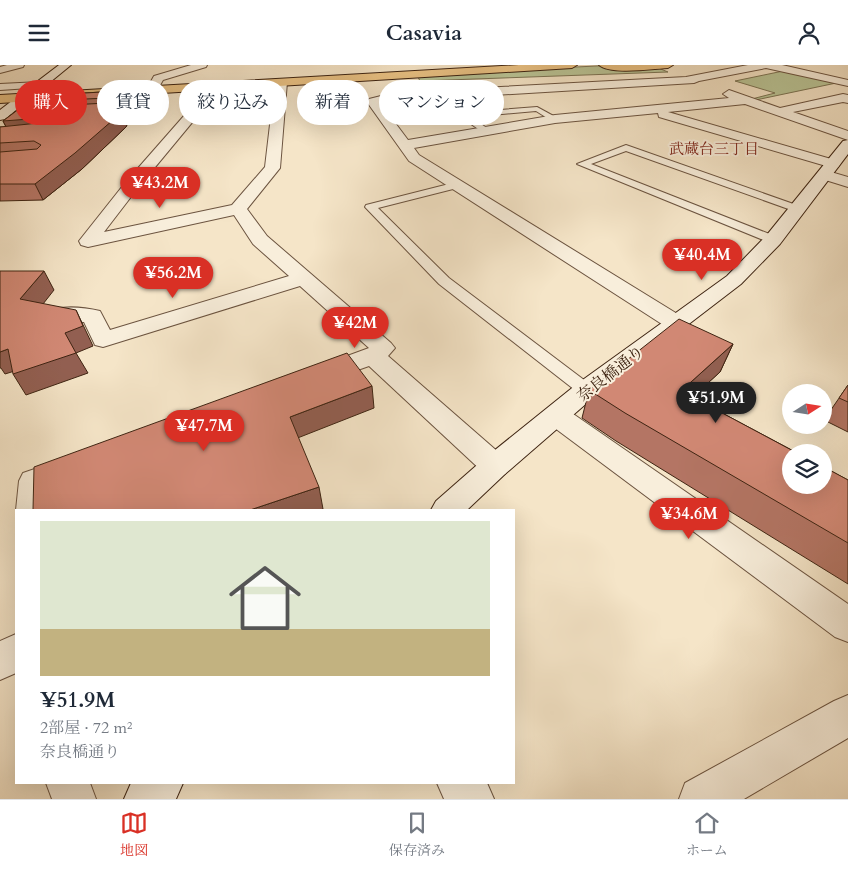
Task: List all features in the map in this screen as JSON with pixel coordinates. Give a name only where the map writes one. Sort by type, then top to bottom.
[{"type":"main road","points":[[169,86],[274,77],[488,65]]},
{"type":"main road","points":[[255,80],[274,77],[414,74],[572,65]]},
{"type":"main road","points":[[604,65],[623,67],[668,65]]},
{"type":"main road","points":[[0,97],[15,95]]},
{"type":"street","points":[[0,70],[19,65]]},
{"type":"street","points":[[47,80],[66,65]]},
{"type":"street","points":[[156,80],[158,77],[202,65]]},
{"type":"street","points":[[655,65],[778,112],[848,135]]},
{"type":"street","points":[[504,90],[692,79],[767,65],[848,83]]},
{"type":"street","points":[[414,74],[418,80]]},
{"type":"street","points":[[183,125],[131,186],[88,241],[238,209],[272,168],[274,77]]},
{"type":"street","points":[[0,87],[15,89]]},
{"type":"street","points":[[778,112],[843,98],[848,99]]},
{"type":"street","points":[[404,145],[555,119],[746,100]]},
{"type":"street","points":[[379,101],[373,102],[379,110]]},
{"type":"street","points":[[0,116],[15,105]]},
{"type":"street","points":[[650,110],[829,169],[848,182]]},
{"type":"street","points":[[390,125],[414,158],[676,323]]},
{"type":"street","name":"奈良橋通り","points":[[448,509],[495,466],[586,390],[734,280],[774,240],[848,144]]},
{"type":"street","points":[[238,209],[260,239],[383,348],[374,355],[291,386]]},
{"type":"street","points":[[56,315],[92,316],[103,341],[304,278]]},
{"type":"street","points":[[374,355],[495,466]]},
{"type":"street","points":[[557,416],[848,625]]},
{"type":"street","points":[[32,509],[34,481],[80,464]]},
{"type":"street","points":[[0,661],[15,654]]},
{"type":"street","points":[[701,799],[848,715]]},
{"type":"street","points":[[68,784],[74,799]]},
{"type":"street","points":[[146,799],[160,784]]},
{"type":"street","points":[[459,784],[472,799]]},
{"type":"lane","points":[[484,130],[462,115],[537,109],[555,119]]},
{"type":"lane","points":[[774,240],[582,164],[626,148],[798,209]]},
{"type":"lane","points":[[457,185],[370,207],[444,281],[586,390]]},
{"type":"green space","points":[[616,65],[651,65],[668,72],[448,80],[420,80],[417,75]]},
{"type":"green space","points":[[788,70],[841,82],[751,101],[748,100],[775,93],[735,81]]},
{"type":"building","points":[[97,92],[97,98],[87,99],[87,93]]},
{"type":"building","points":[[87,104],[97,104],[97,125],[107,125],[35,184],[0,184],[0,152],[37,149],[41,145],[34,141],[0,143],[0,127],[19,125],[87,125]]},
{"type":"building","points":[[15,112],[15,120],[3,121]]},
{"type":"building","points":[[0,271],[44,271],[20,299],[76,310],[83,326],[65,333],[76,353],[13,374],[8,349],[0,352]]},
{"type":"building","points":[[679,319],[733,344],[681,391],[782,445],[782,494],[832,494],[832,471],[848,480],[848,543],[625,413],[589,390]]},
{"type":"building","points":[[347,353],[372,386],[290,417],[319,487],[253,509],[33,509],[34,467]]},
{"type":"building","points":[[848,385],[848,402],[839,398]]},
{"type":"district","name":"武蔵台三丁目","points":[[714,149]]}]
